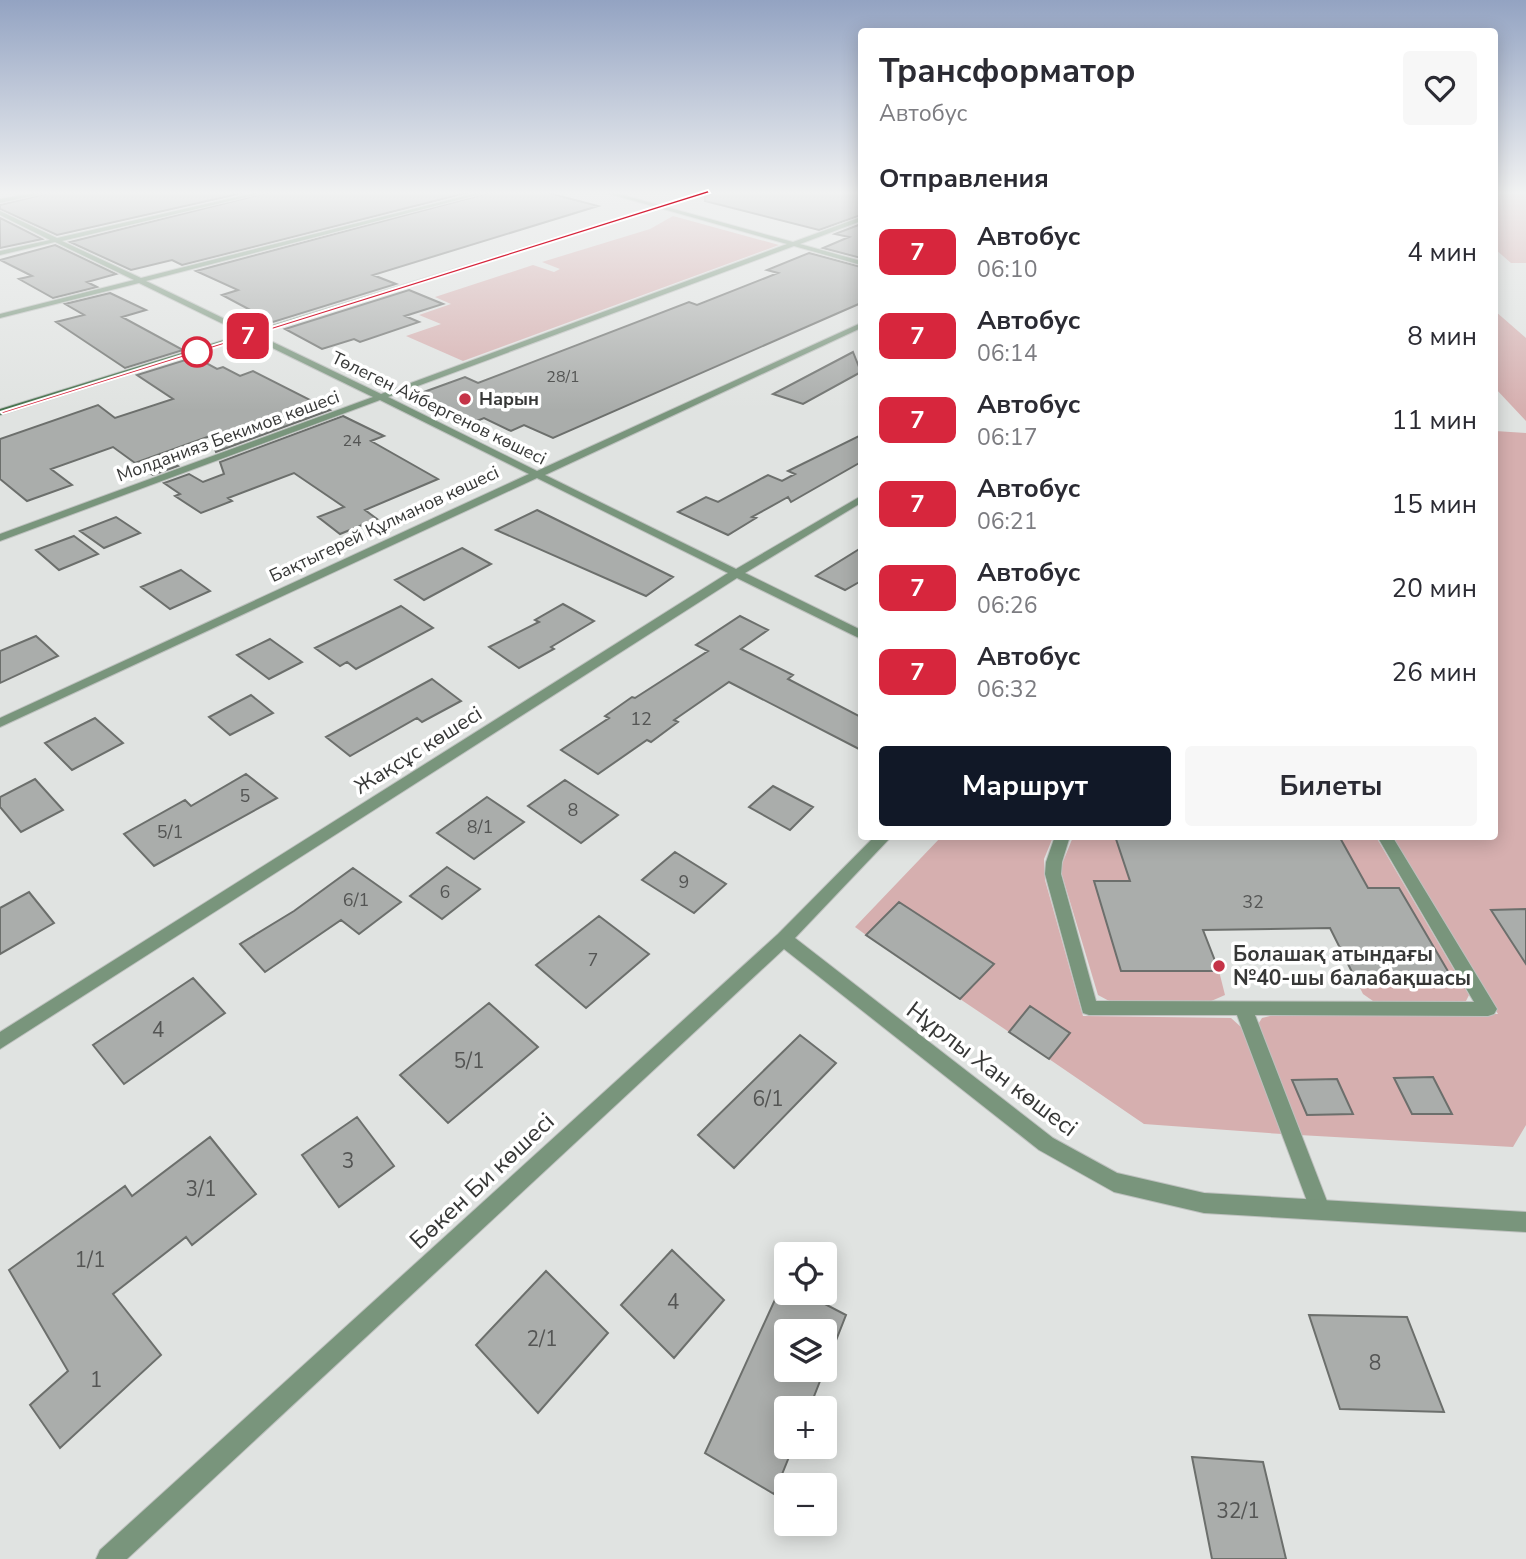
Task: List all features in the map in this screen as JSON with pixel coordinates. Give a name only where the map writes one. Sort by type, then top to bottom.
[{"type":"street","name":"Төлеген Айбергенов көшесі","points":[[107,265],[536,473],[858,634]]},
{"type":"street","points":[[0,316],[199,265]]},
{"type":"street","points":[[0,412],[474,265]]},
{"type":"street","name":"Молданияз Бекимов көшесі","points":[[0,538],[738,265]]},
{"type":"street","name":"Бақтыгерей Құлманов көшесі","points":[[0,723],[858,325]]},
{"type":"street","name":"Жақсұс көшесі","points":[[0,1041],[735,574],[858,501]]},
{"type":"street","name":"Бөкен Би көшесі","points":[[109,1559],[784,939],[881,840]]},
{"type":"street","points":[[1062,840],[1053,874],[1089,1008],[1488,1009],[1386,840]]},
{"type":"street","name":"Нұрлы Хан көшесі","points":[[784,939],[1046,1144],[1114,1182],[1204,1203],[1526,1222]]},
{"type":"street","points":[[1243,1008],[1320,1209]]},
{"type":"shaded area","points":[[533,265],[554,272],[560,269],[549,265],[725,265],[463,361],[406,336],[441,324],[419,315],[451,304],[435,297]]},
{"type":"shaded area","points":[[1498,314],[1526,338],[1526,421],[1498,391]]},
{"type":"shaded area","points":[[1498,431],[1526,433],[1526,1125],[1513,1147],[1299,1135],[1257,1026],[1262,1018],[1278,1014],[1498,1014],[1394,840],[1498,840]]},
{"type":"shaded area","points":[[938,840],[1052,840],[1044,859],[1045,880],[1083,1016],[1231,1018],[1241,1027],[1282,1134],[1144,1124],[1049,1059],[1069,1032],[1030,1006],[1009,1032],[960,999],[993,964],[897,955],[930,922],[899,902],[866,935],[855,927]]},
{"type":"shaded area","points":[[1072,840],[1116,840],[1130,881],[1094,881],[1121,971],[1219,971],[1225,995],[1209,1002],[1111,1002],[1098,995],[1062,875],[1062,864]]},
{"type":"shaded area","points":[[1341,840],[1378,840],[1469,995],[1466,1001],[1373,1001],[1363,994],[1353,974],[1448,972],[1399,888],[1368,888]]},
{"type":"building","points":[[10,265],[97,265],[116,274],[87,282],[97,287],[53,298],[19,279],[32,276]]},
{"type":"building","points":[[120,265],[153,265],[131,270]]},
{"type":"building","points":[[219,265],[406,265],[373,275],[396,284],[273,322],[222,295],[238,290],[196,271]]},
{"type":"building","points":[[780,265],[858,266],[858,304],[553,438],[524,425],[511,431],[484,418],[467,425],[410,397],[465,377],[478,383],[689,302],[697,305],[778,273],[767,270]]},
{"type":"building","points":[[409,290],[443,304],[405,316],[419,322],[360,342],[354,339],[322,349],[285,329]]},
{"type":"building","points":[[110,293],[146,310],[122,317],[183,350],[125,368],[56,322],[84,315],[65,304]]},
{"type":"building","points":[[853,352],[858,374],[803,404],[773,394]]},
{"type":"building","points":[[195,357],[217,369],[223,367],[240,376],[253,371],[330,410],[216,452],[210,436],[135,463],[113,447],[51,469],[72,485],[27,501],[0,479],[0,439],[98,405],[115,418],[173,399],[137,375]]},
{"type":"building","points":[[343,416],[384,436],[371,441],[438,479],[365,510],[377,519],[340,534],[318,517],[344,507],[294,473],[228,498],[232,501],[201,513],[175,496],[180,494],[164,483],[189,474],[203,482],[224,474],[220,462]]},
{"type":"building","points":[[858,436],[858,464],[791,502],[788,497],[752,517],[756,518],[728,535],[678,512],[706,497],[718,502],[768,475],[782,481],[795,474],[788,471]]},
{"type":"building","points":[[160,454],[178,466],[153,475],[148,472]]},
{"type":"building","points":[[537,510],[673,577],[646,596],[496,530]]},
{"type":"building","points":[[116,517],[140,533],[104,548],[80,531]]},
{"type":"building","points":[[74,536],[98,554],[59,570],[36,550]]},
{"type":"building","points":[[462,548],[491,564],[424,600],[395,580]]},
{"type":"building","points":[[858,550],[858,583],[845,590],[816,576]]},
{"type":"building","points":[[181,570],[210,591],[170,609],[141,587]]},
{"type":"building","points":[[563,604],[594,621],[551,647],[554,649],[519,668],[489,647],[539,622],[535,620]]},
{"type":"building","points":[[401,606],[433,628],[356,669],[347,662],[340,666],[315,648]]},
{"type":"building","points":[[740,616],[768,630],[741,649],[793,675],[788,679],[858,715],[858,748],[729,682],[674,720],[678,722],[651,742],[647,740],[598,774],[561,750],[609,718],[605,716],[632,697],[635,698],[708,651],[696,645]]},
{"type":"building","points":[[36,636],[58,656],[0,683],[0,651]]},
{"type":"building","points":[[270,639],[302,662],[269,679],[237,655]]},
{"type":"building","points":[[432,679],[461,701],[422,722],[417,718],[350,756],[326,737]]},
{"type":"building","points":[[251,695],[273,713],[230,735],[209,717]]},
{"type":"building","points":[[95,718],[123,743],[72,770],[45,743]]},
{"type":"building","points":[[246,774],[277,798],[154,866],[124,834],[185,800],[191,806]]},
{"type":"building","points":[[35,779],[63,810],[21,832],[0,807],[0,797]]},
{"type":"building","points":[[565,780],[618,815],[581,843],[528,806]]},
{"type":"building","points":[[773,786],[813,807],[790,830],[749,807]]},
{"type":"building","points":[[487,797],[524,822],[474,859],[437,833]]},
{"type":"building","points":[[1116,840],[1341,840],[1368,888],[1399,888],[1449,973],[1353,974],[1330,928],[1203,930],[1219,971],[1121,971],[1094,881],[1130,881]]},
{"type":"building","points":[[675,852],[726,884],[694,913],[642,880]]},
{"type":"building","points":[[447,867],[480,889],[442,919],[410,896]]},
{"type":"building","points":[[353,868],[401,902],[359,934],[341,920],[265,972],[240,944],[294,911]]},
{"type":"building","points":[[29,892],[54,923],[0,954],[0,908]]},
{"type":"building","points":[[899,902],[994,964],[960,999],[866,935]]},
{"type":"building","points":[[1526,909],[1526,964],[1491,910]]},
{"type":"building","points":[[599,916],[649,954],[586,1008],[536,965]]},
{"type":"building","points":[[193,978],[225,1013],[124,1084],[93,1045]]},
{"type":"building","points":[[489,1003],[538,1047],[448,1123],[400,1075]]},
{"type":"building","points":[[1030,1006],[1070,1033],[1049,1059],[1009,1032]]},
{"type":"building","points":[[800,1035],[836,1063],[734,1168],[698,1135]]},
{"type":"building","points":[[1433,1077],[1452,1114],[1412,1114],[1394,1078]]},
{"type":"building","points":[[1337,1079],[1353,1114],[1307,1115],[1292,1080]]},
{"type":"building","points":[[357,1117],[394,1166],[339,1207],[302,1155]]},
{"type":"building","points":[[210,1137],[256,1194],[192,1245],[186,1237],[113,1294],[161,1355],[60,1448],[30,1405],[68,1371],[9,1270],[125,1186],[132,1196]]},
{"type":"building","points":[[672,1250],[724,1300],[674,1358],[621,1305]]},
{"type":"building","points":[[546,1271],[608,1333],[538,1413],[476,1345]]},
{"type":"building","points":[[774,1302],[774,1305],[827,1305],[846,1315],[837,1338],[837,1319],[774,1319],[774,1382],[820,1382],[814,1396],[774,1396],[774,1459],[788,1459],[782,1473],[774,1473],[774,1494],[705,1453]]},
{"type":"building","points":[[1309,1315],[1407,1317],[1444,1412],[1340,1409]]},
{"type":"building","points":[[1192,1457],[1263,1462],[1286,1559],[1212,1559]]},
{"type":"bus line","name":"7","points":[[0,412],[475,265]]},
{"type":"place","name":"Нарын","points":[[465,399]]},
{"type":"place","name":"Болашақ атындағы №40-шы балабақшасы","points":[[1219,966]]}]
